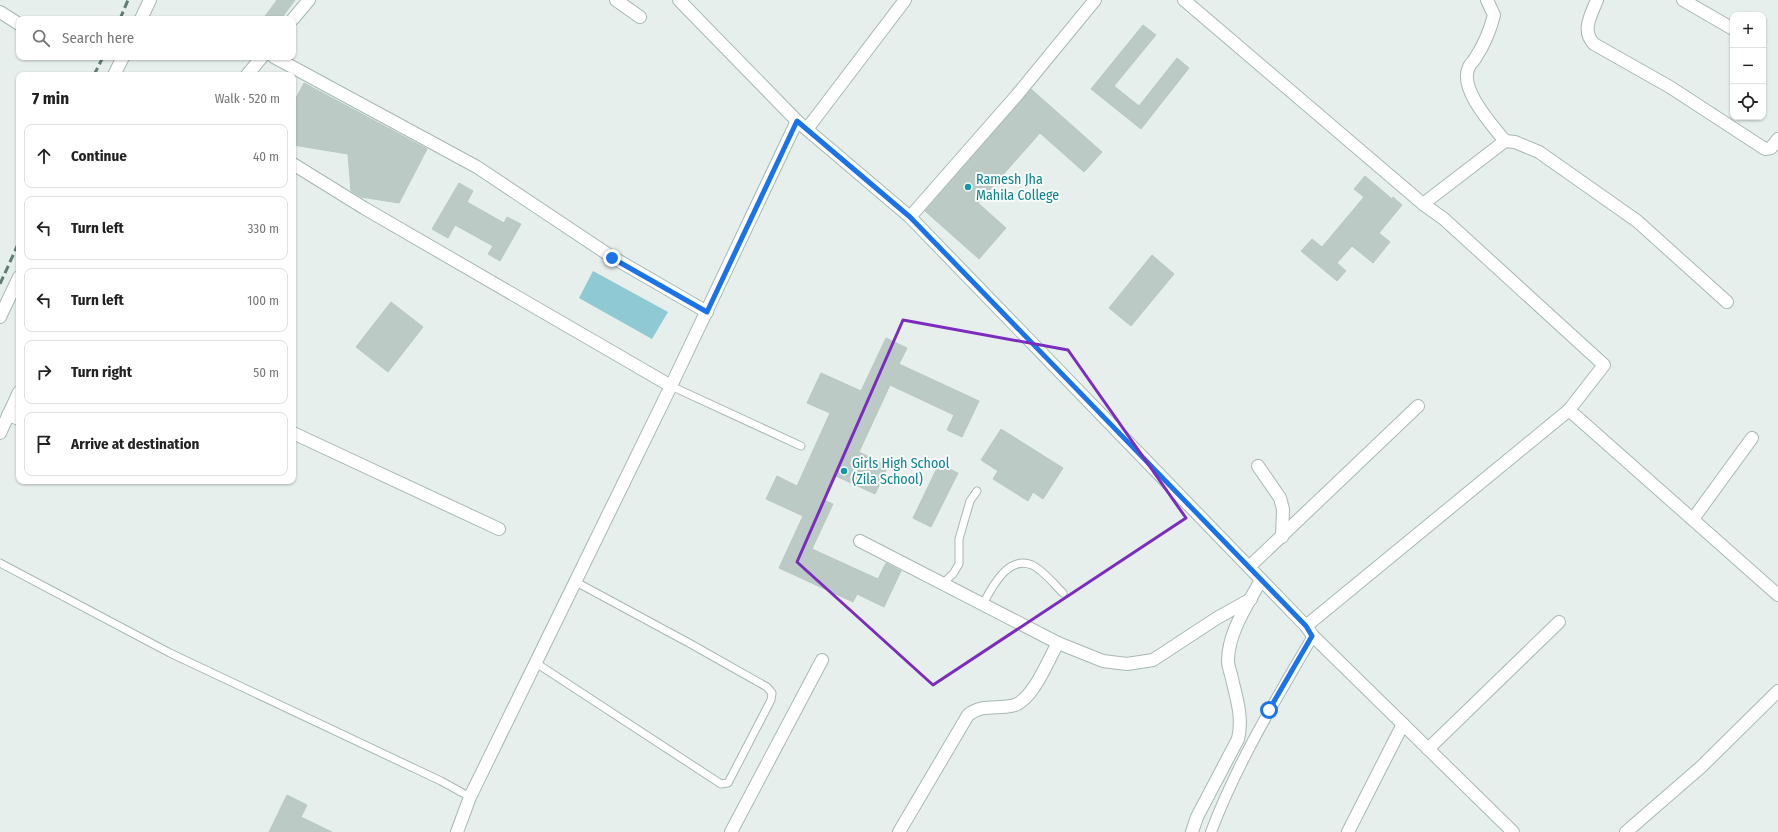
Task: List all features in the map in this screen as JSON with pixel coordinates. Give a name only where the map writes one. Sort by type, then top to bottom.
[{"type":"street","points":[[142,16],[150,0]]},
{"type":"street","points":[[296,16],[309,0]]},
{"type":"street","points":[[616,0],[640,17]]},
{"type":"street","points":[[807,129],[905,0]]},
{"type":"street","points":[[910,217],[1017,95],[1095,0]]},
{"type":"street","points":[[1184,0],[1423,204],[1444,219],[1604,364],[1569,410],[1309,631],[1221,807],[1211,832]]},
{"type":"street","points":[[1487,0],[1494,15],[1489,34],[1469,67],[1465,77],[1467,86],[1487,119],[1505,141]]},
{"type":"street","points":[[1597,0],[1586,33],[1588,39],[1594,44],[1670,87],[1765,149],[1771,148],[1778,139]]},
{"type":"street","points":[[1683,0],[1730,27]]},
{"type":"street","points":[[681,1],[797,121],[910,217],[1249,567],[1309,631],[1509,830]]},
{"type":"street","points":[[0,12],[16,22]]},
{"type":"street","points":[[116,72],[122,60]]},
{"type":"street","points":[[250,72],[260,60]]},
{"type":"street","points":[[280,60],[331,86],[477,167],[612,258],[707,312]]},
{"type":"street","points":[[457,832],[470,797],[672,386],[797,121]]},
{"type":"street","points":[[1423,204],[1505,141],[1515,142],[1539,152],[1637,221],[1727,302]]},
{"type":"street","points":[[296,166],[364,208],[672,386]]},
{"type":"street","points":[[0,317],[16,283]]},
{"type":"street","points":[[1249,567],[1418,406]]},
{"type":"street","points":[[0,433],[14,417],[16,407]]},
{"type":"street","points":[[1569,410],[1778,595]]},
{"type":"street","points":[[296,434],[499,529]]},
{"type":"street","points":[[1693,519],[1752,438]]},
{"type":"street","points":[[1258,466],[1280,498],[1283,509],[1282,537]]},
{"type":"street","points":[[860,541],[1058,643],[1103,662],[1127,664],[1142,663],[1153,660],[1169,651],[1205,626],[1251,599]]},
{"type":"street","points":[[1192,832],[1197,817],[1238,739],[1242,725],[1228,662],[1229,650],[1239,621],[1261,580]]},
{"type":"street","points":[[1428,749],[1559,622]]},
{"type":"street","points":[[899,832],[968,715],[975,709],[1014,705],[1025,700],[1058,643]]},
{"type":"street","points":[[731,832],[822,660]]},
{"type":"street","points":[[1626,832],[1701,767],[1778,691]]},
{"type":"street","points":[[1348,832],[1403,724]]},
{"type":"lane","points":[[672,386],[801,446]]},
{"type":"lane","points":[[942,583],[953,574],[959,564],[959,539],[970,501],[977,491]]},
{"type":"lane","points":[[0,563],[170,653],[441,781],[470,797]]},
{"type":"lane","points":[[983,604],[997,580],[1008,569],[1021,563],[1033,565],[1063,592]]},
{"type":"lane","points":[[536,663],[721,784],[728,783],[771,700],[772,693],[767,687],[576,582]]},
{"type":"highlighted area","points":[[903,320],[1068,350],[1186,518],[933,685],[797,562]]},
{"type":"water","points":[[593,271],[668,312],[652,339],[579,298]]},
{"type":"building","points":[[277,0],[295,0],[283,16],[265,16]]},
{"type":"building","points":[[1143,25],[1156,35],[1114,86],[1139,106],[1177,58],[1189,68],[1141,129],[1091,89]]},
{"type":"building","points":[[304,83],[427,149],[399,203],[361,197],[351,191],[348,154],[296,145],[296,98]]},
{"type":"building","name":"Ramesh Jha Mahila College","points":[[1031,89],[1102,152],[1084,172],[1040,133],[978,203],[1006,228],[979,259],[925,211]]},
{"type":"building","points":[[1365,176],[1392,199],[1393,197],[1402,205],[1379,233],[1390,242],[1373,263],[1352,246],[1337,263],[1346,271],[1337,281],[1301,251],[1312,239],[1322,247],[1364,197],[1354,189]]},
{"type":"building","points":[[459,183],[473,191],[467,202],[504,223],[507,217],[521,224],[500,261],[488,254],[493,246],[455,225],[448,238],[432,229]]},
{"type":"building","points":[[1152,255],[1174,274],[1131,326],[1109,308]]},
{"type":"building","points":[[391,302],[423,327],[388,372],[356,347]]},
{"type":"building","name":"Girls High School (Zila School)","points":[[886,338],[907,348],[899,364],[979,401],[962,437],[947,430],[954,415],[890,385],[859,452],[888,466],[875,494],[836,476],[824,500],[833,504],[812,549],[878,579],[886,563],[901,571],[884,607],[857,594],[853,602],[779,568],[803,516],[766,499],[777,476],[797,486],[830,413],[807,403],[821,373],[861,391]]},
{"type":"building","points":[[1001,429],[1063,468],[1043,499],[1033,492],[1028,501],[993,479],[998,471],[981,460]]},
{"type":"building","points":[[939,464],[958,473],[931,527],[913,518]]},
{"type":"building","points":[[287,795],[307,805],[301,817],[332,832],[269,832]]},
{"type":"railway","points":[[121,16],[128,0]]},
{"type":"railway","points":[[96,72],[102,60]]},
{"type":"railway","points":[[0,284],[16,249]]},
{"type":"place","name":"Ramesh Jha Mahila College","points":[[968,187]]},
{"type":"place","name":"Girls High School (Zila School)","points":[[844,471]]},
{"type":"route","points":[[612,258],[707,312],[797,121],[910,217],[1306,626],[1312,636],[1269,710]]}]
